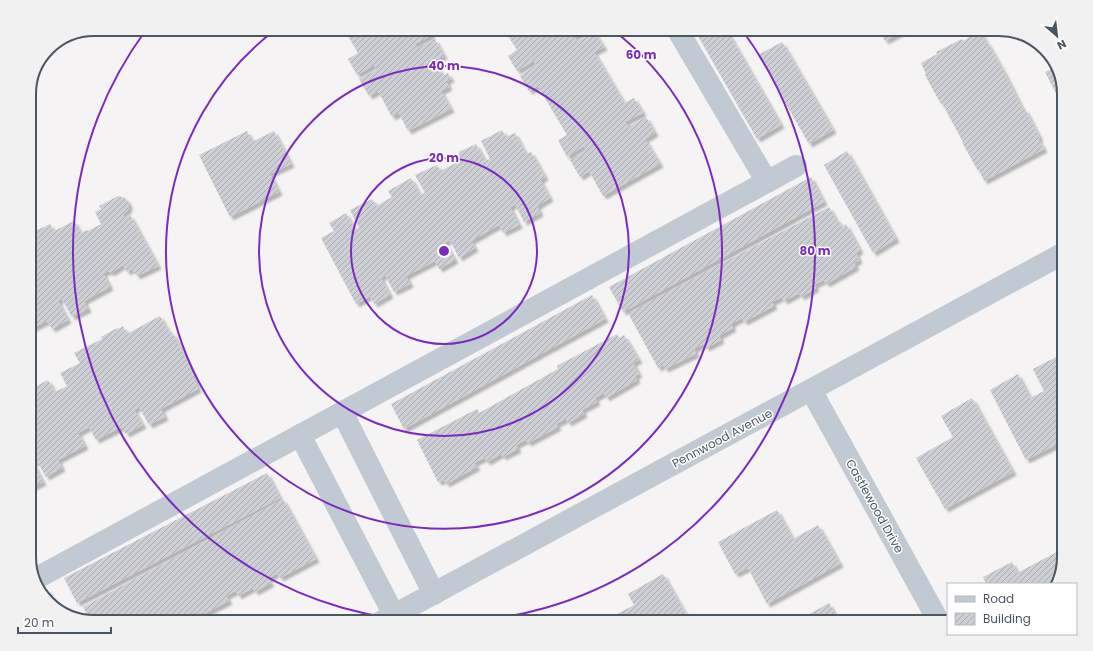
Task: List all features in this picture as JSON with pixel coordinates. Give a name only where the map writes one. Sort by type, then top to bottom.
[{"type":"street","points":[[681,36],[767,182]]},
{"type":"street","points":[[39,577],[796,166]]},
{"type":"street","name":"Pennwood Avenue","points":[[393,615],[1057,257]]},
{"type":"street","name":"Castlewood Drive","points":[[811,390],[936,615]]},
{"type":"street","points":[[342,412],[434,594]]},
{"type":"street","points":[[300,435],[386,615]]},
{"type":"building","points":[[348,36],[430,36],[415,44],[417,48],[435,39],[444,56],[434,60],[443,76],[448,73],[451,79],[446,81],[449,87],[441,91],[451,109],[408,131],[399,113],[392,117],[378,91],[369,96],[359,79],[376,70],[374,65],[357,75],[348,59],[358,53]]},
{"type":"building","points":[[508,36],[577,36],[575,37],[577,41],[588,36],[597,36],[604,47],[594,52],[624,103],[634,98],[643,113],[625,122],[628,127],[646,117],[655,133],[645,139],[660,164],[603,196],[589,171],[580,177],[570,160],[586,150],[584,146],[567,157],[558,140],[567,135],[538,86],[529,91],[520,76],[536,65],[534,61],[517,71],[508,56],[517,50]]},
{"type":"building","points":[[698,36],[730,36],[781,125],[757,139]]},
{"type":"building","points":[[882,36],[894,36],[885,41]]},
{"type":"building","points":[[972,36],[983,36],[1004,72],[1023,110],[1025,109],[1044,149],[984,181],[942,103],[941,104],[925,75],[926,74],[921,63],[937,54],[936,52],[962,39],[963,41]]},
{"type":"building","points":[[782,42],[833,130],[809,144],[758,55]]},
{"type":"building","points":[[1051,69],[1056,83],[1057,95],[1045,72]]},
{"type":"building","points":[[502,130],[506,137],[515,133],[526,154],[531,152],[545,177],[540,180],[550,198],[537,206],[540,213],[524,222],[515,204],[510,207],[519,225],[503,233],[499,225],[471,241],[475,248],[459,258],[450,240],[445,242],[455,260],[439,269],[435,261],[406,276],[410,284],[394,292],[385,275],[381,278],[390,295],[374,304],[370,296],[356,304],[321,238],[334,231],[329,223],[346,213],[355,230],[359,228],[350,210],[372,199],[376,206],[392,197],[388,191],[411,178],[420,195],[425,193],[415,175],[437,165],[440,171],[456,163],[453,157],[460,153],[459,152],[476,144],[485,161],[490,159],[481,141]]},
{"type":"building","points":[[247,131],[252,142],[274,131],[291,164],[270,174],[279,192],[230,217],[199,155]]},
{"type":"building","points":[[847,151],[896,239],[873,253],[824,165]]},
{"type":"building","points":[[811,177],[824,202],[623,312],[609,287]]},
{"type":"building","points":[[118,196],[125,198],[129,206],[128,210],[123,214],[124,217],[130,215],[158,266],[137,276],[132,269],[127,272],[123,265],[111,273],[109,271],[103,273],[110,287],[84,301],[88,309],[72,317],[62,299],[58,301],[68,320],[52,329],[47,321],[36,326],[36,231],[50,224],[54,231],[74,221],[81,233],[87,230],[88,231],[101,224],[95,212],[101,209],[99,206]]},
{"type":"building","points":[[829,207],[842,227],[846,224],[860,250],[856,253],[859,260],[854,263],[856,267],[826,284],[824,280],[814,285],[816,288],[801,297],[799,293],[784,301],[782,297],[772,302],[774,306],[744,322],[742,318],[731,324],[733,328],[719,336],[721,340],[706,348],[704,344],[694,349],[696,354],[665,369],[663,365],[658,368],[628,313]]},
{"type":"building","points":[[592,295],[605,319],[404,429],[391,404]]},
{"type":"building","points":[[160,316],[170,334],[172,332],[190,367],[198,389],[161,409],[165,417],[149,425],[139,407],[134,410],[143,425],[126,434],[122,427],[96,440],[89,427],[78,433],[85,446],[58,460],[62,468],[46,477],[36,462],[36,386],[48,380],[55,392],[67,386],[60,373],[80,363],[74,353],[102,339],[101,337],[117,328],[118,329],[123,326],[127,334]]},
{"type":"building","points":[[617,334],[619,338],[624,335],[639,360],[633,363],[639,374],[635,376],[637,380],[606,398],[604,393],[595,398],[597,402],[582,410],[584,414],[568,423],[566,419],[556,424],[558,427],[528,443],[526,440],[516,445],[518,449],[503,457],[501,454],[487,462],[484,458],[474,463],[477,467],[446,484],[444,480],[438,482],[417,440],[477,409],[479,413],[558,369],[557,366]]},
{"type":"building","points":[[1057,357],[1057,444],[1026,460],[990,390],[1018,374],[1030,398],[1044,391],[1033,369]]},
{"type":"building","points":[[972,398],[1013,472],[945,509],[916,458],[953,437],[941,416]]},
{"type":"building","points":[[36,469],[43,482],[36,486]]},
{"type":"building","points":[[267,473],[280,498],[77,603],[64,578]]},
{"type":"building","points":[[283,499],[316,559],[280,578],[277,573],[268,579],[271,583],[255,592],[253,588],[238,596],[236,591],[226,596],[229,601],[202,615],[197,615],[195,612],[190,615],[87,615],[83,607]]},
{"type":"building","points":[[777,510],[793,539],[818,525],[840,564],[767,604],[748,568],[735,574],[718,542]]},
{"type":"building","points":[[1057,552],[1057,565],[1051,583],[986,583],[983,577],[1012,562],[1017,573]]},
{"type":"building","points":[[663,574],[686,615],[615,615],[634,605],[628,594]]},
{"type":"building","points":[[829,603],[835,615],[808,615]]}]
